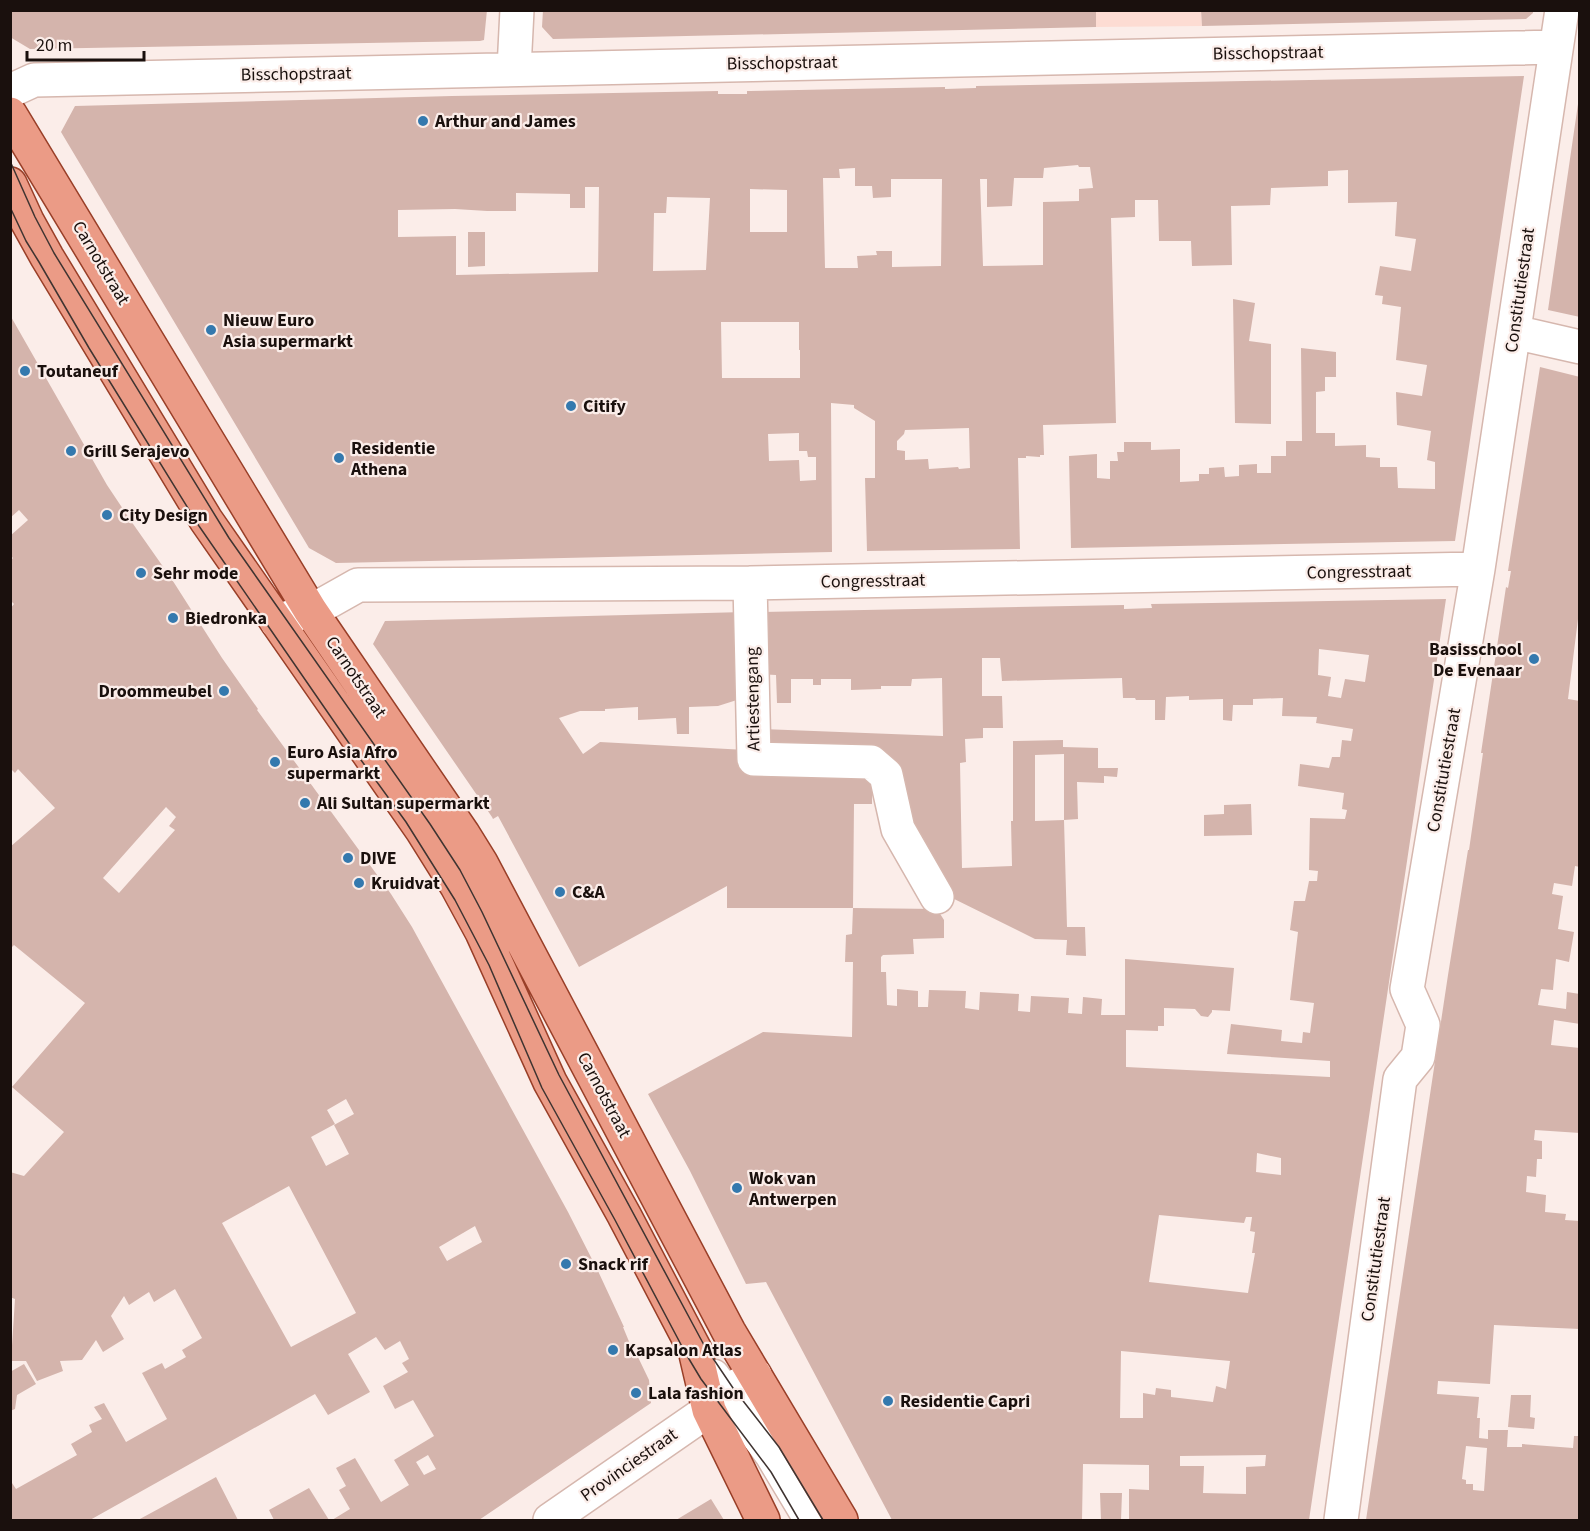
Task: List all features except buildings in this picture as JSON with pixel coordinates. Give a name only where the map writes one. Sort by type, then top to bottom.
[{"type":"main road","name":"Carnotstraat","points":[[10,114],[310,610],[481,863],[729,1332],[841,1521]]},
{"type":"main road","name":"Carnotstraat","points":[[10,184],[34,236],[206,520],[422,830],[457,886],[482,932],[550,1082],[695,1350],[763,1521]]},
{"type":"street","points":[[514,69],[517,10]]},
{"type":"street","name":"Constitutiestraat","points":[[1341,1521],[1400,1079],[1418,1057],[1424,1025],[1407,989],[1478,569],[1562,10]]},
{"type":"street","name":"Bisschopstraat","points":[[10,91],[34,80],[1556,47]]},
{"type":"street","points":[[1514,332],[1580,347]]},
{"type":"street","name":"Congresstraat","points":[[277,622],[326,603],[358,585],[750,583],[1478,569]]},
{"type":"street","name":"Artiestengang","points":[[750,583],[754,759],[871,762],[886,775],[898,829],[938,897]]},
{"type":"street","points":[[755,1375],[717,1402],[772,1455],[811,1521]]},
{"type":"street","name":"Provinciestraat","points":[[550,1521],[717,1402]]},
{"type":"shaded area","points":[[1096,11],[1201,11],[1202,26],[1096,27]]},
{"type":"tram line","points":[[10,161],[54,253],[229,538],[460,870],[559,1075],[704,1345],[733,1388],[779,1447],[823,1520]]},
{"type":"tram line","points":[[10,207],[26,241],[89,348],[199,526],[406,822],[455,900],[489,965],[542,1088],[686,1354],[701,1379],[771,1472],[799,1520]]},
{"type":"place","name":"Arthur and James","points":[[423,121]]},
{"type":"place","name":"Nieuw Euro Asia supermarkt","points":[[211,330]]},
{"type":"place","name":"Toutaneuf","points":[[25,371]]},
{"type":"place","name":"Citify","points":[[571,406]]},
{"type":"place","name":"Grill Serajevo","points":[[71,451]]},
{"type":"place","name":"Residentie Athena","points":[[339,458]]},
{"type":"place","name":"City Design","points":[[107,515]]},
{"type":"place","name":"Sehr mode","points":[[141,573]]},
{"type":"place","name":"Biedronka","points":[[173,618]]},
{"type":"place","name":"Basisschool De Evenaar","points":[[1534,659]]},
{"type":"place","name":"Droommeubel","points":[[224,691]]},
{"type":"place","name":"Euro Asia Afro supermarkt","points":[[275,762]]},
{"type":"place","name":"Ali Sultan supermarkt","points":[[305,803]]},
{"type":"place","name":"DIVE","points":[[348,858]]},
{"type":"place","name":"Kruidvat","points":[[359,883]]},
{"type":"place","name":"C&A","points":[[560,892]]},
{"type":"place","name":"Wok van Antwerpen","points":[[737,1188]]},
{"type":"place","name":"Snack rif","points":[[566,1264]]},
{"type":"place","name":"Kapsalon Atlas","points":[[613,1350]]},
{"type":"place","name":"Lala fashion","points":[[636,1393]]},
{"type":"place","name":"Residentie Capri","points":[[888,1401]]}]
